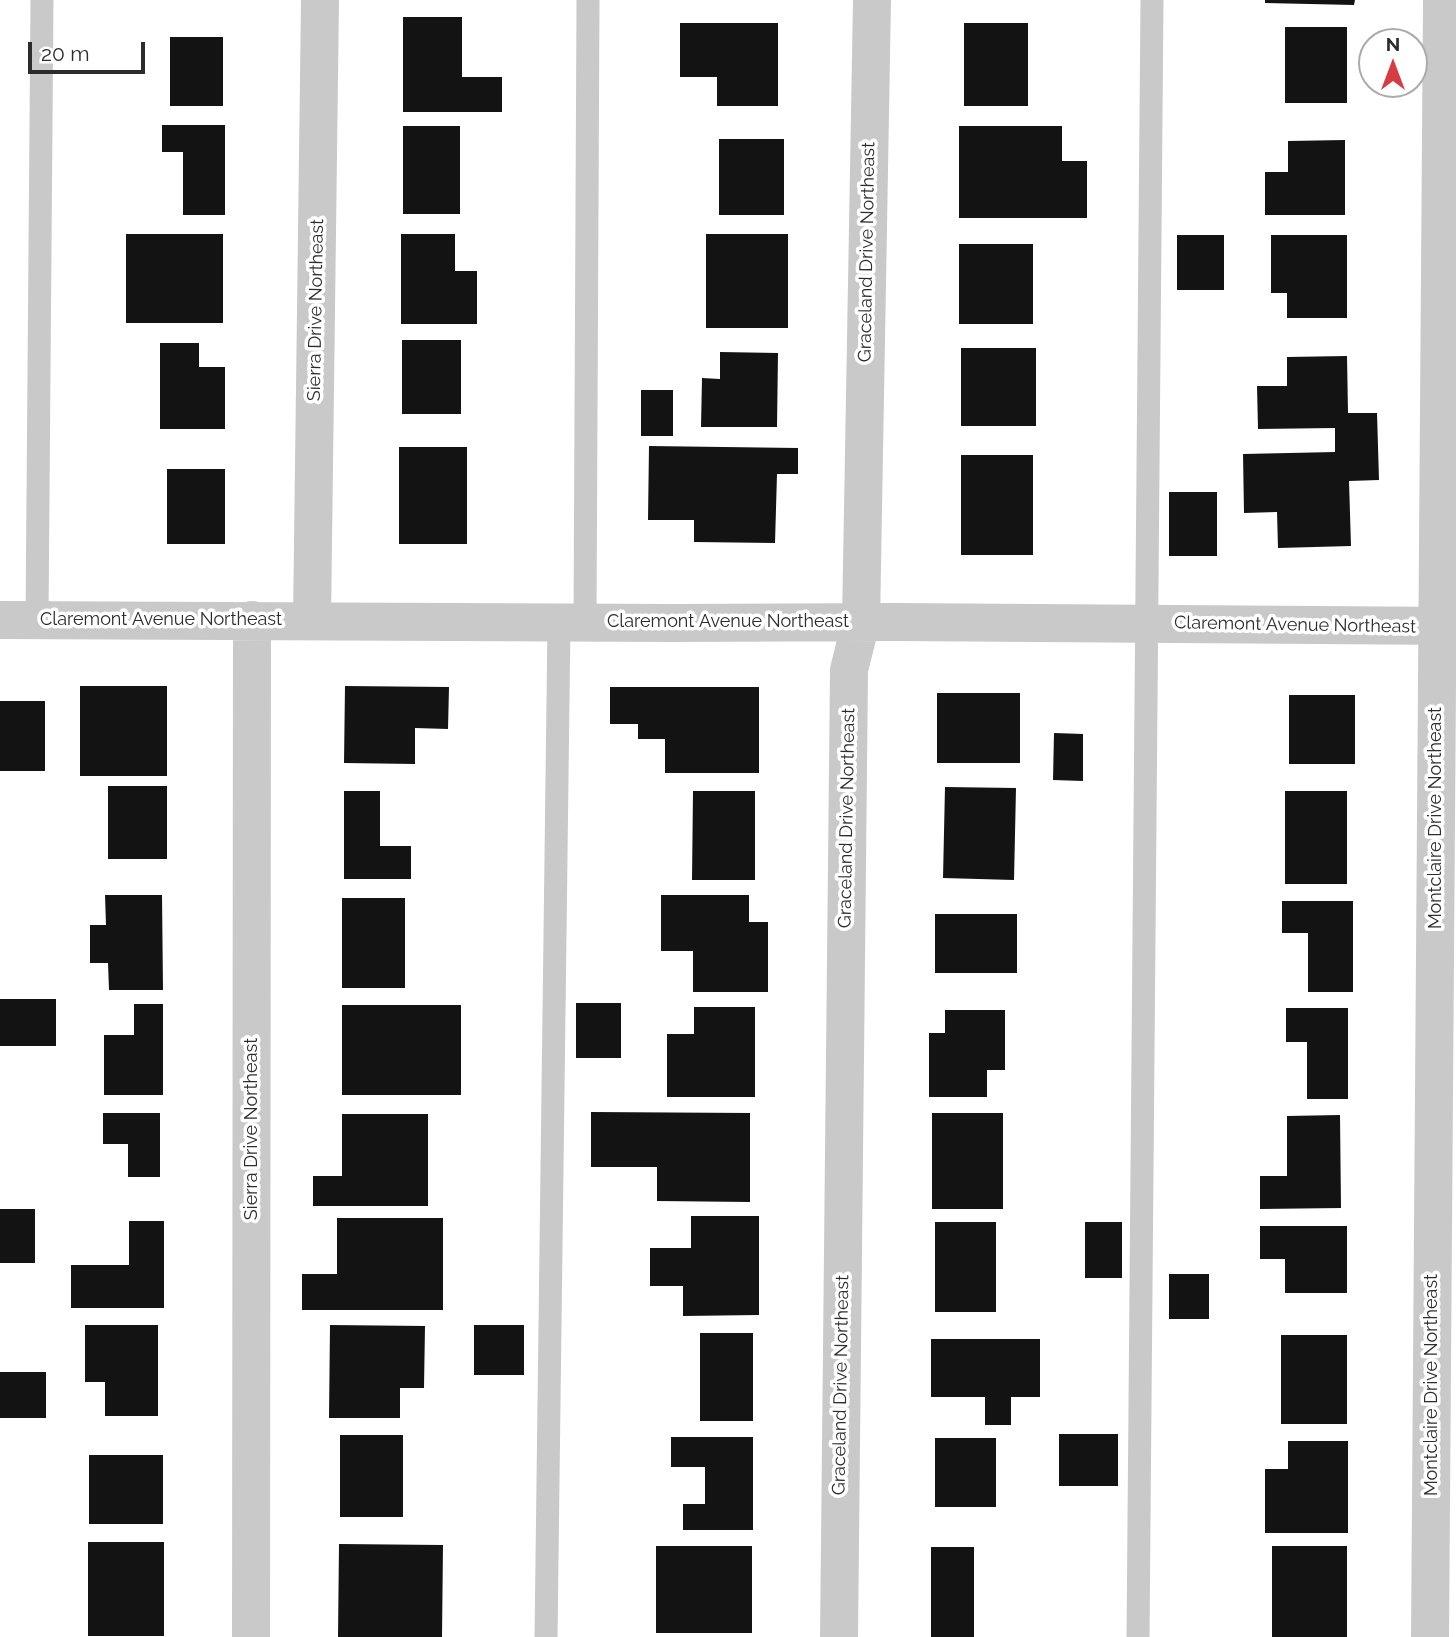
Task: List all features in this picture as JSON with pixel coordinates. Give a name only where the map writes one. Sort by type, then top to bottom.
[{"type":"street","name":"Sierra Drive Northeast","points":[[312,620],[320,0]]},
{"type":"street","name":"Graceland Drive Northeast","points":[[839,1637],[849,670],[861,622],[872,0]]},
{"type":"street","name":"Montclaire Drive Northeast","points":[[1430,1637],[1446,626],[1442,0]]},
{"type":"street","name":"Claremont Avenue Northeast","points":[[19,620],[1446,626]]},
{"type":"street","name":"Sierra Drive Northeast","points":[[251,1637],[252,620]]},
{"type":"lane","points":[[19,620],[41,0]]},
{"type":"lane","points":[[546,1637],[588,0]]},
{"type":"lane","points":[[1138,1637],[1152,0]]},
{"type":"building","points":[[1265,0],[1355,0],[1354,5],[1265,3]]},
{"type":"building","points":[[403,17],[462,17],[462,77],[502,77],[502,112],[403,112]]},
{"type":"building","points":[[680,23],[778,23],[778,106],[717,106],[717,77],[680,77]]},
{"type":"building","points":[[964,23],[1028,23],[1028,106],[964,106]]},
{"type":"building","points":[[1285,27],[1347,27],[1347,103],[1285,103]]},
{"type":"building","points":[[170,37],[223,37],[223,106],[170,106]]},
{"type":"building","points":[[162,125],[225,125],[225,215],[183,215],[183,152],[162,152]]},
{"type":"building","points":[[403,126],[460,126],[460,214],[403,214]]},
{"type":"building","points":[[959,126],[1062,126],[1062,161],[1087,161],[1087,218],[959,218]]},
{"type":"building","points":[[719,139],[784,139],[784,215],[719,215]]},
{"type":"building","points":[[1345,140],[1345,215],[1265,215],[1265,172],[1288,172],[1288,141]]},
{"type":"building","points":[[126,234],[223,234],[223,323],[126,323]]},
{"type":"building","points":[[401,234],[455,234],[455,271],[477,271],[477,324],[401,324]]},
{"type":"building","points":[[706,234],[788,234],[788,328],[706,328]]},
{"type":"building","points":[[1177,235],[1224,235],[1224,290],[1177,290]]},
{"type":"building","points":[[1271,235],[1347,235],[1347,318],[1287,318],[1287,293],[1271,293]]},
{"type":"building","points":[[959,244],[1033,244],[1033,324],[959,324]]},
{"type":"building","points":[[402,340],[461,340],[461,414],[402,414]]},
{"type":"building","points":[[160,343],[199,343],[199,367],[225,367],[225,429],[160,429]]},
{"type":"building","points":[[961,348],[1036,348],[1036,426],[961,426]]},
{"type":"building","points":[[720,352],[778,353],[777,427],[701,427],[702,378],[720,379]]},
{"type":"building","points":[[1347,356],[1348,413],[1377,413],[1379,480],[1349,481],[1351,546],[1278,548],[1277,512],[1244,513],[1243,454],[1335,452],[1335,428],[1258,429],[1257,386],[1287,386],[1287,357]]},
{"type":"building","points":[[641,390],[673,390],[673,436],[641,436]]},
{"type":"building","points":[[649,446],[798,448],[798,474],[777,474],[775,543],[694,542],[694,520],[648,520]]},
{"type":"building","points":[[399,447],[467,447],[467,544],[399,544]]},
{"type":"building","points":[[961,455],[1033,455],[1033,555],[961,555]]},
{"type":"building","points":[[167,469],[225,469],[225,544],[167,544]]},
{"type":"building","points":[[1169,492],[1217,492],[1217,556],[1169,556]]},
{"type":"building","points":[[80,686],[167,686],[167,776],[80,776]]},
{"type":"building","points":[[345,686],[449,687],[448,729],[415,728],[415,764],[344,763]]},
{"type":"building","points":[[610,687],[759,687],[759,773],[665,773],[665,739],[638,739],[638,724],[610,724]]},
{"type":"building","points":[[937,693],[1020,693],[1020,763],[937,763]]},
{"type":"building","points":[[1289,695],[1355,695],[1355,764],[1289,764]]},
{"type":"building","points":[[0,701],[45,701],[45,771],[0,771]]},
{"type":"building","points":[[1054,733],[1083,734],[1083,781],[1053,780]]},
{"type":"building","points":[[108,786],[167,786],[167,859],[108,859]]},
{"type":"building","points":[[945,787],[1016,788],[1014,880],[943,878]]},
{"type":"building","points":[[344,791],[380,791],[380,846],[411,846],[411,879],[344,879]]},
{"type":"building","points":[[693,791],[755,791],[755,880],[692,880]]},
{"type":"building","points":[[1285,791],[1347,791],[1347,884],[1285,884]]},
{"type":"building","points":[[105,895],[162,895],[163,990],[109,990],[108,963],[90,963],[90,925],[106,925]]},
{"type":"building","points":[[661,895],[749,895],[749,922],[768,922],[768,992],[693,992],[693,951],[661,951]]},
{"type":"building","points":[[342,898],[405,898],[405,988],[342,988]]},
{"type":"building","points":[[1282,901],[1353,901],[1353,992],[1308,992],[1308,933],[1282,933]]},
{"type":"building","points":[[935,914],[1017,914],[1017,973],[935,973]]},
{"type":"building","points":[[0,999],[56,999],[56,1046],[0,1046]]},
{"type":"building","points":[[576,1003],[621,1003],[621,1058],[576,1058]]},
{"type":"building","points":[[134,1004],[163,1004],[163,1095],[104,1095],[104,1035],[134,1035]]},
{"type":"building","points":[[342,1005],[461,1005],[461,1095],[342,1095]]},
{"type":"building","points":[[694,1007],[755,1007],[755,1097],[667,1097],[667,1034],[694,1034]]},
{"type":"building","points":[[1286,1008],[1348,1008],[1348,1099],[1307,1099],[1307,1042],[1286,1042]]},
{"type":"building","points":[[945,1010],[1005,1010],[1005,1070],[987,1070],[987,1097],[929,1097],[929,1033],[945,1033]]},
{"type":"building","points":[[591,1112],[750,1113],[750,1202],[657,1201],[657,1167],[591,1167]]},
{"type":"building","points":[[103,1113],[160,1113],[160,1177],[128,1177],[128,1144],[103,1144]]},
{"type":"building","points":[[932,1113],[1003,1113],[1003,1209],[932,1209]]},
{"type":"building","points":[[342,1114],[428,1114],[428,1206],[313,1206],[313,1176],[342,1176]]},
{"type":"building","points":[[1340,1115],[1341,1208],[1260,1209],[1260,1176],[1287,1176],[1287,1116]]},
{"type":"building","points":[[0,1209],[35,1209],[35,1263],[0,1263]]},
{"type":"building","points":[[691,1216],[759,1216],[759,1315],[683,1316],[683,1286],[650,1286],[650,1248],[691,1248]]},
{"type":"building","points":[[337,1218],[443,1218],[443,1310],[302,1310],[302,1274],[337,1274]]},
{"type":"building","points":[[129,1221],[164,1221],[164,1308],[71,1308],[71,1265],[129,1265]]},
{"type":"building","points":[[935,1222],[996,1222],[996,1312],[935,1312]]},
{"type":"building","points":[[1085,1222],[1122,1222],[1122,1278],[1085,1278]]},
{"type":"building","points":[[1260,1226],[1347,1226],[1347,1293],[1285,1293],[1285,1259],[1260,1259]]},
{"type":"building","points":[[1169,1274],[1209,1274],[1209,1319],[1169,1319]]},
{"type":"building","points":[[85,1325],[158,1325],[158,1416],[105,1416],[105,1382],[85,1382]]},
{"type":"building","points":[[330,1325],[425,1326],[424,1388],[400,1388],[400,1418],[329,1418]]},
{"type":"building","points":[[474,1325],[524,1325],[524,1375],[474,1375]]},
{"type":"building","points":[[700,1333],[753,1333],[753,1421],[700,1421]]},
{"type":"building","points":[[1281,1335],[1347,1335],[1347,1424],[1281,1424]]},
{"type":"building","points":[[931,1339],[1040,1339],[1040,1397],[1011,1397],[1011,1425],[985,1425],[985,1397],[931,1397]]},
{"type":"building","points":[[0,1372],[46,1372],[46,1418],[0,1418]]},
{"type":"building","points":[[1059,1434],[1118,1434],[1118,1486],[1059,1486]]},
{"type":"building","points":[[340,1435],[403,1435],[403,1517],[340,1517]]},
{"type":"building","points":[[671,1437],[753,1437],[753,1530],[683,1530],[683,1504],[705,1504],[705,1467],[671,1467]]},
{"type":"building","points":[[935,1438],[996,1438],[996,1507],[935,1507]]},
{"type":"building","points":[[1288,1441],[1348,1441],[1348,1533],[1265,1533],[1265,1469],[1288,1469]]},
{"type":"building","points":[[89,1455],[163,1455],[163,1524],[89,1524]]},
{"type":"building","points":[[88,1542],[164,1542],[164,1636],[88,1636]]},
{"type":"building","points":[[339,1544],[443,1545],[442,1637],[338,1637]]},
{"type":"building","points":[[656,1546],[752,1546],[752,1633],[656,1633]]},
{"type":"building","points":[[1272,1546],[1347,1546],[1347,1637],[1272,1637]]},
{"type":"building","points":[[931,1547],[974,1547],[974,1637],[931,1637]]}]
